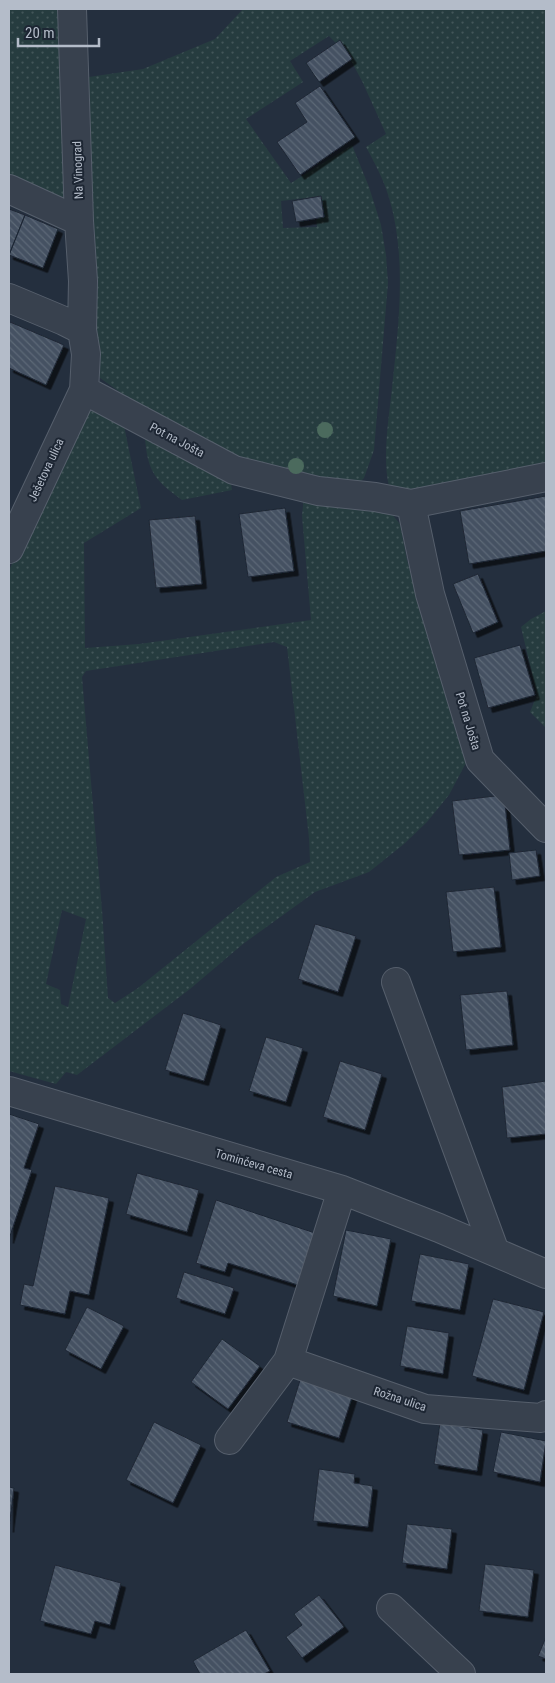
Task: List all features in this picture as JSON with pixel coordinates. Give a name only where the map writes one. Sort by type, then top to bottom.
[{"type":"street","name":"Na Vinograd","points":[[72,9],[83,282],[82,330]]},
{"type":"street","points":[[9,189],[80,221]]},
{"type":"street","points":[[9,298],[82,330],[86,354],[84,390]]},
{"type":"street","name":"Pot na Jošta","points":[[84,390],[234,470],[318,491],[375,497],[412,504],[546,477]]},
{"type":"street","name":"Ješetova ulica","points":[[9,549],[84,390]]},
{"type":"street","name":"Pot na Jošta","points":[[412,504],[430,594],[480,760],[546,828]]},
{"type":"street","points":[[396,982],[495,1252]]},
{"type":"street","name":"Tominčeva cesta","points":[[9,1091],[342,1190],[546,1274]]},
{"type":"street","points":[[230,1440],[288,1360],[342,1190]]},
{"type":"street","name":"Rožna ulica","points":[[288,1360],[425,1409],[541,1418],[546,1415]]},
{"type":"street","points":[[391,1608],[461,1674]]},
{"type":"green space","points":[[9,9],[65,9],[69,201],[61,205],[9,182]]},
{"type":"green space","points":[[243,9],[546,9],[546,470],[422,493],[389,486],[386,450],[399,310],[399,257],[391,205],[381,177],[366,147],[386,134],[349,57],[329,36],[290,61],[303,82],[246,119],[291,183],[352,145],[369,187],[381,225],[388,283],[374,450],[364,478],[357,485],[230,460],[138,405],[100,378],[95,362],[82,78],[143,69],[215,39]],"holes":[[[314,197],[317,227],[283,228],[281,201]]]},
{"type":"green space","points":[[103,408],[123,421],[141,508],[84,543],[85,648],[139,644],[311,620],[302,516],[304,496],[391,513],[400,524],[407,560],[467,761],[449,795],[427,822],[404,844],[369,872],[315,892],[243,944],[190,989],[77,1075],[66,1072],[56,1084],[9,1071],[9,570],[88,412]],"holes":[[[274,642],[287,647],[309,838],[310,862],[276,877],[138,988],[115,1003],[108,998],[82,677],[86,671]],[[62,910],[86,919],[68,1007],[61,1004],[60,990],[46,984]]]},
{"type":"green space","points":[[152,433],[230,476],[232,490],[182,500],[160,481],[151,468],[145,439]]},
{"type":"green space","points":[[546,611],[546,728],[530,712],[537,695],[521,627]]},
{"type":"building","points":[[340,40],[352,59],[319,82],[306,63]]},
{"type":"building","points":[[320,86],[355,137],[300,175],[277,142],[307,122],[295,103]]},
{"type":"building","points":[[321,196],[324,217],[296,222],[292,201]]},
{"type":"building","points":[[9,209],[25,215],[9,255]]},
{"type":"building","points":[[25,215],[58,229],[43,268],[9,255]]},
{"type":"building","points":[[10,322],[64,345],[46,385],[9,368]]},
{"type":"building","points":[[546,496],[546,551],[469,564],[460,511]]},
{"type":"building","points":[[285,508],[294,571],[248,577],[239,514]]},
{"type":"building","points":[[195,516],[202,584],[156,588],[149,520]]},
{"type":"building","points":[[478,574],[498,622],[473,633],[453,584]]},
{"type":"building","points":[[520,645],[535,695],[488,708],[474,658]]},
{"type":"building","points":[[504,795],[510,850],[459,855],[452,801]]},
{"type":"building","points":[[536,850],[540,876],[512,880],[509,853]]},
{"type":"building","points":[[494,887],[501,947],[453,952],[446,892]]},
{"type":"building","points":[[315,924],[356,936],[338,992],[298,979]]},
{"type":"building","points":[[507,991],[513,1045],[466,1050],[460,995]]},
{"type":"building","points":[[183,1013],[221,1025],[204,1081],[165,1070]]},
{"type":"building","points":[[266,1037],[303,1048],[286,1102],[249,1091]]},
{"type":"building","points":[[340,1061],[382,1074],[365,1130],[323,1117]]},
{"type":"building","points":[[546,1081],[546,1134],[507,1138],[502,1087]]},
{"type":"building","points":[[9,1114],[39,1124],[24,1168],[32,1170],[9,1239]]},
{"type":"building","points":[[137,1173],[199,1190],[187,1232],[126,1214]]},
{"type":"building","points":[[55,1186],[109,1198],[89,1295],[70,1291],[65,1314],[20,1305],[24,1284],[33,1286]]},
{"type":"building","points":[[216,1200],[315,1233],[298,1285],[228,1263],[225,1272],[196,1263]]},
{"type":"building","points":[[346,1230],[391,1239],[377,1306],[333,1296]]},
{"type":"building","points":[[420,1254],[469,1264],[460,1310],[411,1301]]},
{"type":"building","points":[[184,1272],[234,1288],[225,1314],[176,1298]]},
{"type":"building","points":[[493,1299],[544,1312],[524,1390],[472,1376]]},
{"type":"building","points":[[87,1307],[124,1326],[101,1369],[65,1350]]},
{"type":"building","points":[[407,1326],[449,1333],[443,1374],[400,1366]]},
{"type":"building","points":[[222,1339],[260,1366],[228,1409],[191,1382]]},
{"type":"building","points":[[301,1377],[353,1394],[339,1438],[287,1422]]},
{"type":"building","points":[[154,1422],[201,1445],[173,1503],[126,1480]]},
{"type":"building","points":[[440,1423],[483,1430],[477,1471],[434,1464]]},
{"type":"building","points":[[501,1432],[546,1441],[540,1482],[493,1472]]},
{"type":"building","points":[[319,1469],[355,1474],[354,1483],[373,1486],[368,1527],[313,1521]]},
{"type":"building","points":[[9,1487],[14,1488],[9,1528]]},
{"type":"building","points":[[407,1524],[452,1529],[447,1569],[402,1563]]},
{"type":"building","points":[[485,1564],[534,1570],[528,1617],[479,1611]]},
{"type":"building","points":[[55,1565],[121,1583],[110,1625],[95,1621],[91,1634],[40,1621]]},
{"type":"building","points":[[319,1595],[344,1627],[302,1658],[286,1637],[302,1625],[294,1614]]},
{"type":"building","points":[[246,1630],[270,1671],[264,1674],[200,1674],[193,1661]]},
{"type":"building","points":[[546,1637],[546,1659],[538,1656]]}]
